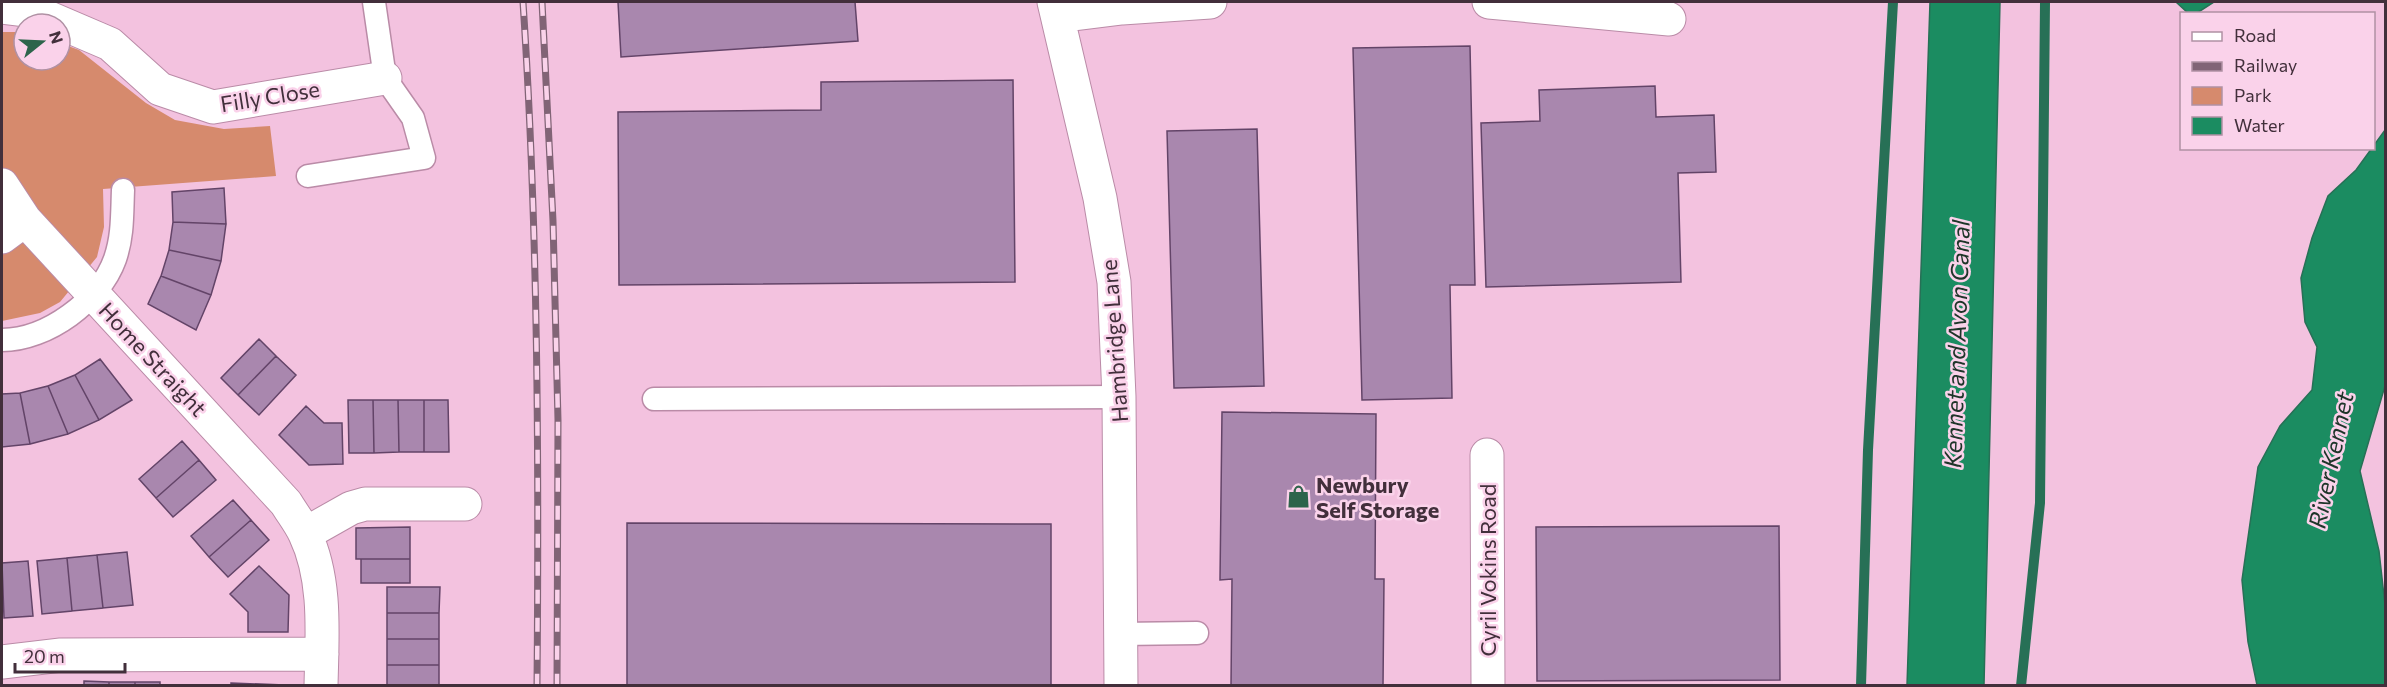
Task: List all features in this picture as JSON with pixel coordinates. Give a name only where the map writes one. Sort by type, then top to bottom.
[{"type":"street","points":[[1056,9],[1122,8],[1210,2]]},
{"type":"street","points":[[1489,2],[1669,19]]},
{"type":"street","name":"Filly Close","points":[[2,7],[33,11],[110,44],[160,89],[213,106],[385,78]]},
{"type":"street","name":"Hambridge Lane","points":[[1056,9],[1100,198],[1113,282],[1119,397],[1121,686]]},
{"type":"street","name":"Home Straight","points":[[2,185],[13,228],[94,296],[286,502],[305,534],[314,558],[321,593],[321,670]]},
{"type":"street","name":"Cyril Vokins Road","points":[[1487,455],[1488,686]]},
{"type":"street","points":[[305,534],[351,508],[365,504],[465,504]]},
{"type":"street","points":[[2,662],[61,655],[321,670]]},
{"type":"lane","points":[[308,176],[424,158],[413,118],[385,78],[374,2]]},
{"type":"lane","points":[[2,340],[12,340],[49,330],[94,296],[114,261],[122,233],[123,190]]},
{"type":"lane","points":[[654,399],[1119,397]]},
{"type":"lane","points":[[1120,634],[1197,633]]},
{"type":"green space","points":[[2,32],[12,32],[12,72],[72,72],[72,47],[79,50],[146,103],[175,120],[224,129],[270,126],[276,176],[103,189],[104,227],[97,257],[60,302],[40,313],[2,321]]},
{"type":"water","name":"Kennet and Avon Canal","points":[[1930,2],[2000,2],[1984,685],[1907,685]]},
{"type":"water","points":[[2176,2],[2214,2],[2199,12],[2187,12]]},
{"type":"water","name":"River Kennet","points":[[2385,130],[2385,386],[2360,471],[2379,551],[2386,614],[2385,685],[2257,685],[2248,642],[2242,580],[2258,467],[2280,426],[2312,390],[2317,347],[2305,322],[2301,278],[2312,238],[2328,196],[2356,170],[2370,150],[2375,150],[2375,144]]},
{"type":"building","points":[[618,2],[855,2],[858,41],[621,57]]},
{"type":"building","points":[[1470,46],[1475,285],[1450,285],[1452,398],[1362,400],[1353,48]]},
{"type":"building","points":[[1013,80],[1015,282],[619,285],[618,112],[821,110],[821,82]]},
{"type":"building","points":[[1655,86],[1656,117],[1714,115],[1716,172],[1678,173],[1681,282],[1486,287],[1481,123],[1540,121],[1539,90]]},
{"type":"building","points":[[1257,129],[1264,386],[1174,388],[1167,131]]},
{"type":"building","points":[[224,188],[226,224],[173,222],[172,192]]},
{"type":"building","points":[[173,222],[226,224],[221,261],[169,250]]},
{"type":"building","points":[[169,250],[221,261],[211,295],[161,276]]},
{"type":"building","points":[[161,276],[211,295],[196,330],[148,304]]},
{"type":"building","points":[[259,339],[276,356],[238,395],[221,378]]},
{"type":"building","points":[[276,356],[296,375],[259,415],[238,395]]},
{"type":"building","points":[[100,359],[132,400],[99,420],[75,375]]},
{"type":"building","points":[[75,375],[99,420],[68,434],[48,386]]},
{"type":"building","points":[[48,386],[68,434],[30,444],[20,393]]},
{"type":"building","points":[[20,393],[30,444],[2,447],[2,394]]},
{"type":"building","points":[[348,400],[373,400],[374,453],[349,453]]},
{"type":"building","points":[[373,400],[398,400],[399,452],[374,453]]},
{"type":"building","points":[[398,400],[424,400],[424,452],[399,452]]},
{"type":"building","points":[[424,400],[448,400],[449,452],[424,452]]},
{"type":"building","points":[[306,406],[324,423],[342,423],[343,464],[309,465],[279,435]]},
{"type":"building","name":"Newbury Self Storage","points":[[1222,412],[1376,414],[1375,579],[1384,579],[1383,686],[1231,686],[1232,579],[1220,580]]},
{"type":"building","points":[[182,441],[199,460],[156,498],[139,479]]},
{"type":"building","points":[[199,460],[216,480],[173,517],[156,498]]},
{"type":"building","points":[[233,500],[251,520],[209,557],[191,536]]},
{"type":"building","points":[[251,520],[269,540],[228,577],[209,557]]},
{"type":"building","points":[[627,523],[1051,524],[1051,686],[627,686]]},
{"type":"building","points":[[1779,526],[1780,680],[1537,681],[1536,527]]},
{"type":"building","points":[[410,527],[410,559],[356,559],[356,528]]},
{"type":"building","points":[[127,552],[133,605],[103,608],[97,555]]},
{"type":"building","points":[[97,555],[103,608],[72,611],[67,558]]},
{"type":"building","points":[[67,558],[72,611],[42,614],[37,561]]},
{"type":"building","points":[[361,559],[410,559],[410,583],[361,583]]},
{"type":"building","points":[[28,561],[33,616],[4,618],[2,563]]},
{"type":"building","points":[[259,566],[289,595],[288,632],[248,632],[248,612],[230,594]]},
{"type":"building","points":[[387,587],[440,587],[439,613],[387,613]]},
{"type":"building","points":[[387,613],[439,613],[439,639],[387,639]]},
{"type":"building","points":[[387,639],[439,639],[439,665],[387,665]]},
{"type":"building","points":[[387,665],[439,665],[439,686],[387,686]]},
{"type":"building","points":[[84,681],[109,682],[109,686],[84,686]]},
{"type":"building","points":[[109,682],[135,682],[135,686],[109,686]]},
{"type":"building","points":[[135,682],[160,682],[160,686],[135,686]]},
{"type":"building","points":[[231,683],[284,685],[284,686],[231,686]]},
{"type":"waterway","points":[[1861,686],[1868,450],[1893,2]]},
{"type":"waterway","points":[[2021,686],[2040,503],[2045,2]]},
{"type":"railway","points":[[523,2],[535,258],[538,514],[537,686]]},
{"type":"railway","points":[[542,2],[553,221],[558,420],[557,686]]},
{"type":"place","name":"Newbury Self Storage","points":[[1298,497]]}]
